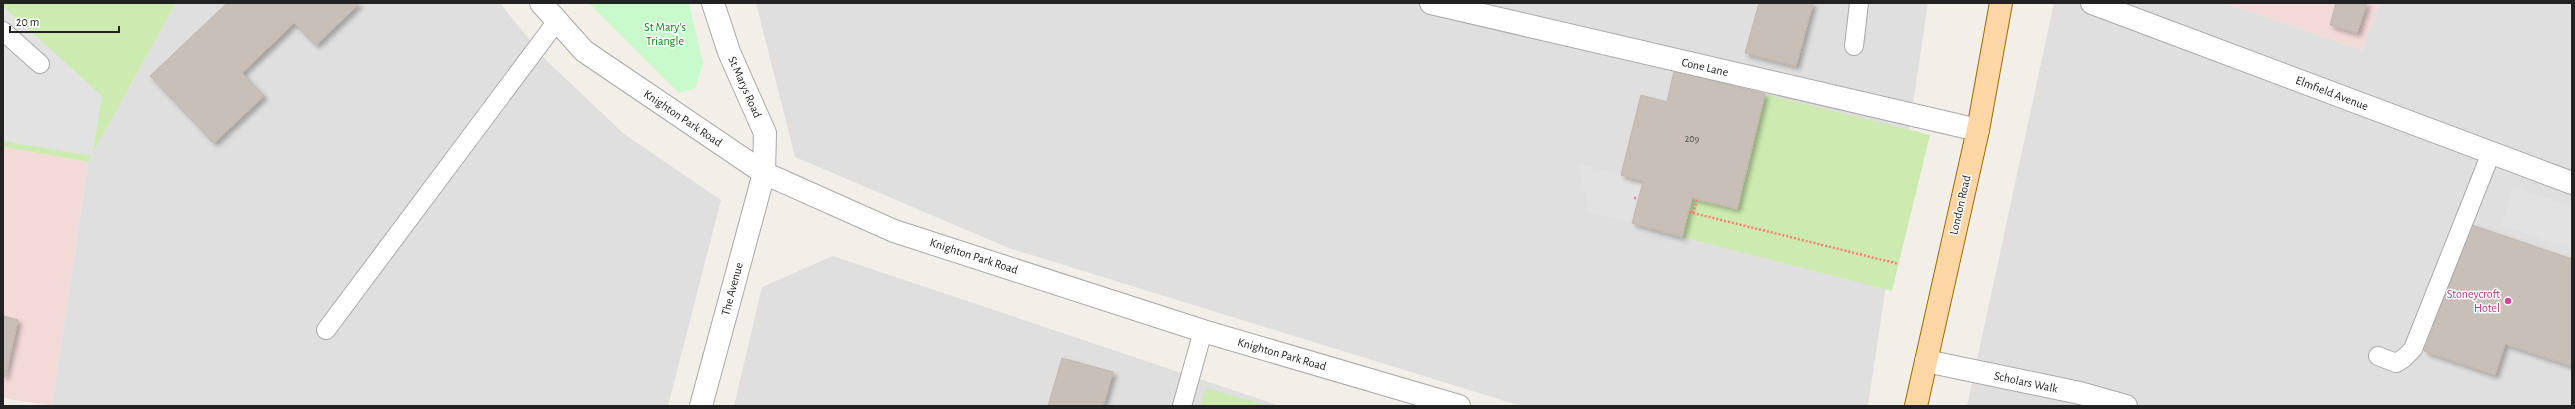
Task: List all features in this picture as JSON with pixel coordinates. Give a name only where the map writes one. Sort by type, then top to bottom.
[{"type":"main road","name":"London Road","points":[[1916,406],[1978,130],[2001,3]]},
{"type":"street","name":"Knighton Park Road","points":[[541,3],[584,51],[764,172],[894,230],[1203,331],[1424,401],[1459,406]]},
{"type":"street","name":"St Marys Road","points":[[714,3],[729,52],[765,133],[764,172]]},
{"type":"street","name":"Cone Lane","points":[[1431,3],[1978,130]]},
{"type":"street","name":"Elmfield Avenue","points":[[2092,3],[2572,183]]},
{"type":"street","name":"The Avenue","points":[[701,406],[764,172]]},
{"type":"street","name":"Scholars Walk","points":[[1926,361],[2080,393],[2126,406]]},
{"type":"lane","points":[[1854,46],[1859,3]]},
{"type":"lane","points":[[326,330],[557,21]]},
{"type":"lane","points":[[3,31],[40,64]]},
{"type":"lane","points":[[2378,356],[2396,363],[2404,358],[2413,349],[2490,153]]},
{"type":"lane","points":[[1182,406],[1203,331]]},
{"type":"path","points":[[1693,213],[1697,200]]},
{"type":"path","points":[[1688,212],[1899,264]]},
{"type":"shaded area","points":[[176,3],[500,3],[546,60],[624,134],[721,200],[668,406],[52,406],[88,162]]},
{"type":"shaded area","points":[[756,3],[1928,3],[1868,406],[1521,406],[1009,248],[795,157]]},
{"type":"shaded area","points":[[2054,3],[2225,3],[2362,50],[2380,3],[2572,3],[2572,406],[1967,406]]},
{"type":"shaded area","points":[[2225,3],[2380,3],[2362,50]]},
{"type":"shaded area","points":[[3,6],[102,96],[92,156],[3,141]]},
{"type":"shaded area","points":[[3,147],[88,162],[52,406],[3,398]]},
{"type":"shaded area","points":[[1578,164],[1643,181],[1632,223],[1589,213]]},
{"type":"shaded area","points":[[2514,187],[2572,207],[2572,250],[2500,225]]},
{"type":"shaded area","points":[[833,256],[1280,406],[734,406],[762,287]]},
{"type":"green space","points":[[3,3],[176,3],[88,162],[3,147]]},
{"type":"green space","name":"St Mary’s Triangle","points":[[589,3],[689,3],[703,64],[695,88],[679,93]]},
{"type":"green space","points":[[1765,94],[1930,135],[1892,291],[1682,237],[1692,198],[1737,209]]},
{"type":"green space","points":[[1206,388],[1269,406],[1200,406]]},
{"type":"building","points":[[227,3],[360,3],[316,45],[294,23],[242,73],[264,96],[214,143],[150,76]]},
{"type":"building","points":[[1759,3],[1813,3],[1796,66],[1745,53]]},
{"type":"building","points":[[2336,3],[2367,3],[2357,33],[2330,25]]},
{"type":"building","points":[[1674,71],[1765,94],[1737,209],[1692,198],[1682,237],[1632,223],[1643,181],[1621,175],[1641,95],[1667,102]]},
{"type":"building","name":"Stoneycroft Hotel","points":[[2472,225],[2572,259],[2572,366],[2505,344],[2495,375],[2424,351]]},
{"type":"building","points":[[3,316],[18,320],[5,377],[3,376]]},
{"type":"building","points":[[1062,358],[1113,372],[1103,406],[1048,406]]},
{"type":"place","name":"Stoneycroft Hotel","points":[[2508,301]]}]
